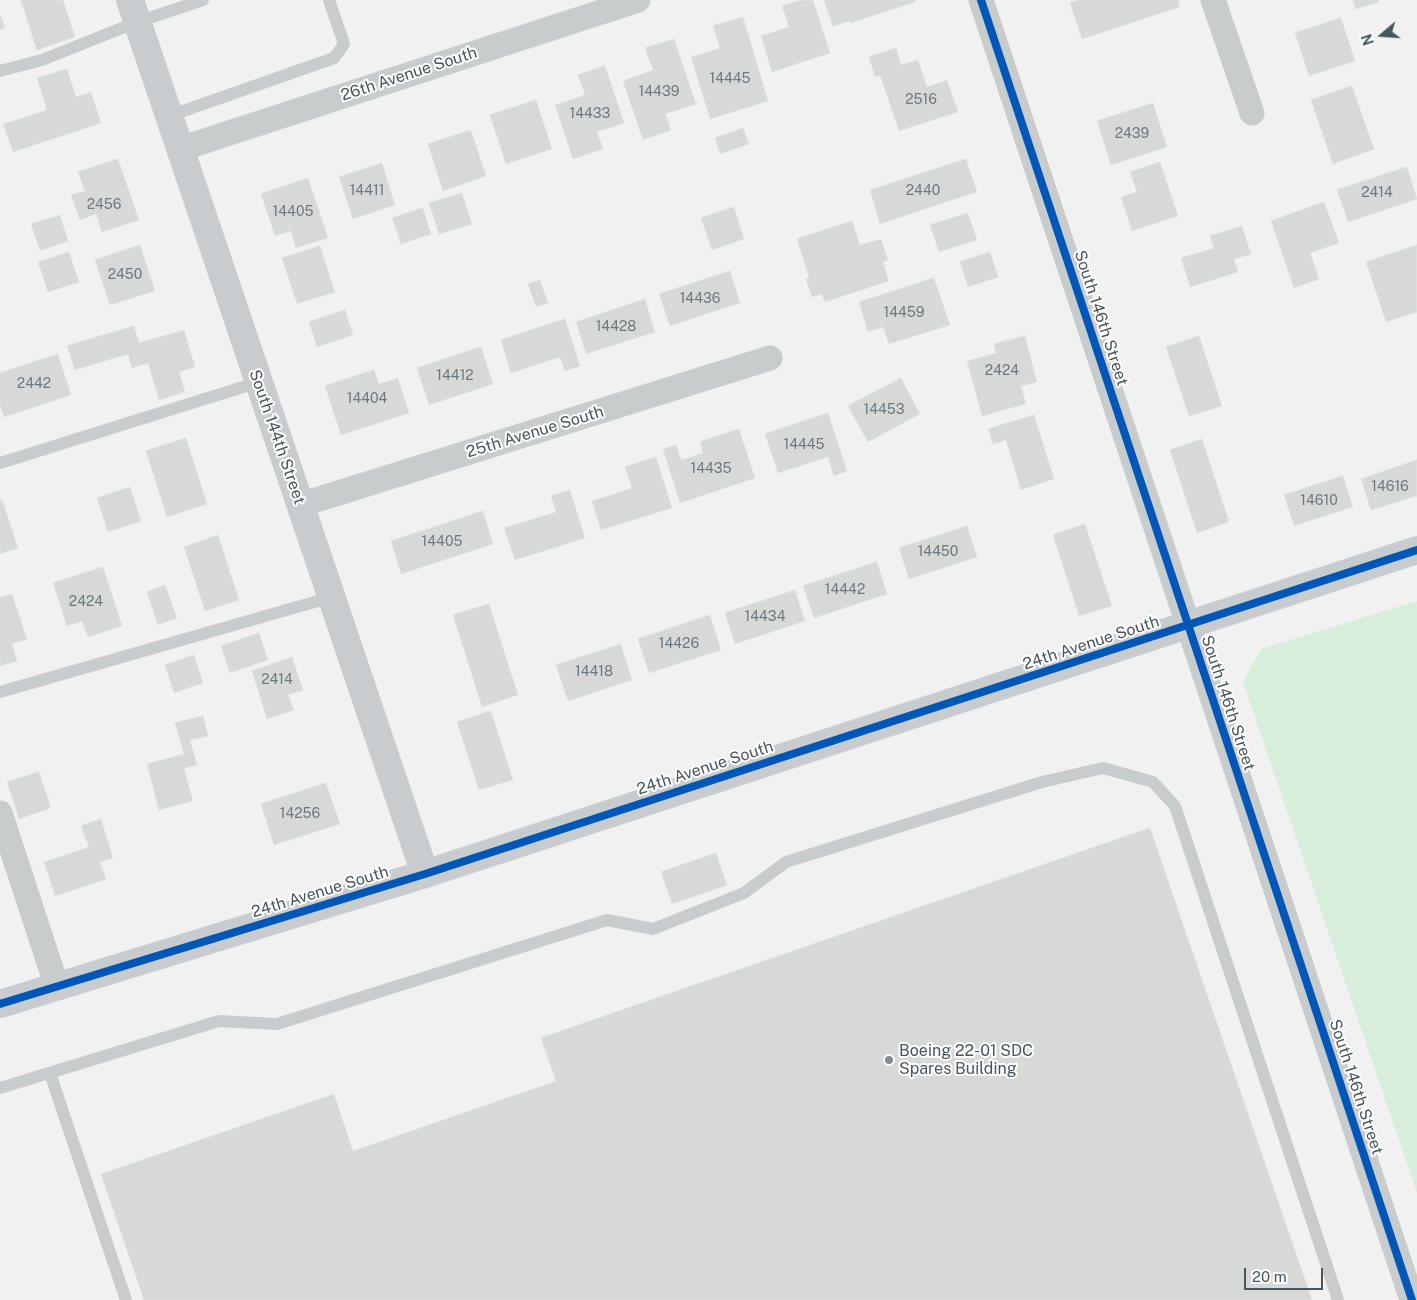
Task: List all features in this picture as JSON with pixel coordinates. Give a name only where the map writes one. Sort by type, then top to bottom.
[{"type":"street","name":"26th Avenue South","points":[[180,149],[638,0]]},
{"type":"street","name":"South 146th Street","points":[[981,0],[1188,626],[1413,1291]]},
{"type":"street","points":[[1213,0],[1252,113]]},
{"type":"street","name":"South 144th Street","points":[[134,11],[425,874]]},
{"type":"street","name":"25th Avenue South","points":[[300,505],[770,358]]},
{"type":"street","name":"24th Avenue South","points":[[0,1004],[425,874],[1417,550]]},
{"type":"street","points":[[0,813],[57,987]]},
{"type":"lane","points":[[0,71],[42,60],[134,11],[203,0]]},
{"type":"lane","points":[[169,116],[334,58],[344,44],[329,0]]},
{"type":"lane","points":[[0,462],[259,382]]},
{"type":"lane","points":[[0,692],[332,597]]},
{"type":"lane","points":[[0,1088],[219,1021],[277,1024],[607,920],[653,929],[744,893],[786,862],[1042,782],[1103,768],[1153,782],[1175,806],[1338,1300]]},
{"type":"lane","points":[[50,1073],[126,1300]]},
{"type":"green space","points":[[1417,601],[1417,1193],[1243,682],[1261,649]]},
{"type":"building","points":[[21,0],[63,0],[75,37],[37,50]]},
{"type":"building","points":[[801,0],[813,0],[830,53],[772,72],[761,36],[789,27],[782,6]]},
{"type":"building","points":[[824,0],[915,0],[915,2],[851,23],[850,21],[833,26]]},
{"type":"building","points":[[1080,0],[1178,0],[1180,7],[1082,39],[1070,3]]},
{"type":"building","points":[[1353,0],[1378,0],[1379,2],[1356,9]]},
{"type":"building","points":[[0,14],[5,28],[0,30]]},
{"type":"building","points":[[743,17],[768,101],[710,119],[691,57],[720,48],[713,26]]},
{"type":"building","points":[[1341,18],[1355,61],[1309,76],[1295,33]]},
{"type":"building","points":[[674,39],[696,104],[665,114],[671,130],[643,140],[623,81],[653,70],[645,48]]},
{"type":"building","points":[[896,48],[901,65],[918,60],[927,87],[947,80],[958,112],[899,131],[880,75],[875,77],[869,57]]},
{"type":"building","points":[[605,66],[624,123],[597,132],[603,149],[573,159],[555,105],[585,95],[578,75]]},
{"type":"building","points":[[67,69],[76,97],[91,92],[101,123],[13,152],[3,124],[47,110],[37,78]]},
{"type":"building","points":[[1352,86],[1374,149],[1333,164],[1311,100]]},
{"type":"building","points":[[536,100],[552,149],[506,164],[490,115]]},
{"type":"building","points":[[1153,103],[1167,147],[1111,165],[1097,121]]},
{"type":"building","points":[[743,128],[749,144],[720,154],[715,138]]},
{"type":"building","points":[[471,130],[486,176],[443,191],[428,144]]},
{"type":"building","points":[[118,159],[139,220],[102,232],[96,214],[80,220],[71,195],[85,191],[78,172]]},
{"type":"building","points":[[966,159],[977,192],[880,224],[870,190]]},
{"type":"building","points":[[1160,162],[1178,216],[1132,231],[1121,197],[1137,192],[1130,172]]},
{"type":"building","points":[[382,163],[395,205],[353,219],[339,177]]},
{"type":"building","points":[[1407,167],[1417,199],[1348,222],[1337,190]]},
{"type":"building","points":[[308,178],[328,238],[296,248],[291,231],[275,236],[261,194]]},
{"type":"building","points":[[462,193],[472,224],[439,234],[429,203]]},
{"type":"building","points":[[1324,202],[1339,243],[1310,253],[1319,279],[1294,288],[1271,221]]},
{"type":"building","points":[[734,207],[744,239],[712,250],[701,218]]},
{"type":"building","points":[[423,208],[431,234],[401,244],[392,218]]},
{"type":"building","points":[[968,213],[977,240],[939,252],[930,225]]},
{"type":"building","points":[[60,215],[68,241],[40,251],[31,224]]},
{"type":"building","points":[[852,221],[860,245],[881,239],[888,260],[883,262],[889,281],[825,302],[822,294],[812,297],[806,279],[809,277],[797,239]]},
{"type":"building","points":[[1242,226],[1251,254],[1234,259],[1238,272],[1190,287],[1181,258],[1214,248],[1210,236]]},
{"type":"building","points":[[140,245],[155,291],[110,305],[95,260]]},
{"type":"building","points":[[1417,245],[1417,312],[1386,322],[1366,262]]},
{"type":"building","points":[[320,246],[335,292],[297,304],[282,258]]},
{"type":"building","points":[[69,252],[79,282],[48,292],[38,262]]},
{"type":"building","points":[[990,252],[998,277],[968,287],[960,262]]},
{"type":"building","points":[[730,271],[740,303],[670,326],[659,294]]},
{"type":"building","points":[[934,278],[950,325],[889,344],[883,327],[868,332],[859,302]]},
{"type":"building","points":[[540,280],[548,303],[536,307],[528,284]]},
{"type":"building","points":[[645,299],[655,332],[586,354],[576,322]]},
{"type":"building","points":[[345,310],[353,335],[317,347],[309,322]]},
{"type":"building","points":[[565,319],[580,366],[565,371],[560,357],[511,373],[501,340]]},
{"type":"building","points":[[134,326],[139,343],[184,330],[195,367],[179,372],[185,392],[159,400],[148,363],[132,368],[128,354],[75,370],[67,346]]},
{"type":"building","points":[[1025,336],[1037,382],[1021,386],[1026,404],[982,416],[967,361],[996,353],[994,344]]},
{"type":"building","points":[[1199,336],[1222,406],[1189,416],[1166,347]]},
{"type":"building","points":[[481,347],[493,384],[429,405],[417,368]]},
{"type":"building","points":[[58,354],[71,395],[4,417],[0,406],[0,373]]},
{"type":"building","points":[[374,370],[379,384],[398,378],[409,413],[341,435],[325,386]]},
{"type":"building","points":[[901,378],[920,414],[868,442],[848,406]]},
{"type":"building","points":[[828,413],[847,471],[834,476],[828,457],[778,473],[765,434]]},
{"type":"building","points":[[1034,415],[1054,479],[1021,490],[1006,440],[993,444],[988,429]]},
{"type":"building","points":[[739,429],[755,478],[680,503],[663,449],[676,445],[681,460],[703,453],[700,442]]},
{"type":"building","points":[[186,438],[207,504],[167,517],[146,451]]},
{"type":"building","points":[[1202,439],[1229,522],[1197,533],[1170,450]]},
{"type":"building","points":[[656,457],[672,508],[601,530],[592,501],[632,488],[625,467]]},
{"type":"building","points":[[1417,460],[1417,496],[1371,510],[1361,479]]},
{"type":"building","points":[[1343,476],[1353,507],[1294,526],[1284,495]]},
{"type":"building","points":[[130,487],[141,521],[108,532],[97,498]]},
{"type":"building","points":[[570,490],[585,538],[515,560],[504,528],[556,512],[551,496]]},
{"type":"building","points":[[2,499],[18,548],[0,554],[0,500]]},
{"type":"building","points":[[483,511],[493,544],[401,574],[391,541]]},
{"type":"building","points":[[1085,524],[1112,606],[1079,616],[1053,535]]},
{"type":"building","points":[[967,526],[977,557],[909,579],[899,548]]},
{"type":"building","points":[[218,535],[239,600],[205,611],[184,547]]},
{"type":"building","points":[[877,562],[887,594],[814,618],[803,586]]},
{"type":"building","points":[[103,567],[122,626],[88,637],[82,621],[67,626],[53,583]]},
{"type":"building","points":[[165,585],[177,618],[158,625],[147,592]]},
{"type":"building","points":[[795,590],[805,621],[735,644],[725,613]]},
{"type":"building","points":[[12,594],[27,639],[12,644],[17,661],[0,666],[0,598]]},
{"type":"building","points":[[489,604],[518,695],[482,707],[453,615]]},
{"type":"building","points":[[710,615],[721,650],[649,673],[638,639]]},
{"type":"building","points":[[259,633],[268,660],[230,673],[221,646]]},
{"type":"building","points":[[621,644],[632,680],[568,701],[556,665]]},
{"type":"building","points":[[194,655],[203,683],[174,693],[165,665]]},
{"type":"building","points":[[292,657],[303,690],[288,695],[294,710],[267,719],[252,671]]},
{"type":"building","points":[[491,711],[513,780],[479,790],[457,722]]},
{"type":"building","points":[[203,716],[208,736],[190,740],[197,765],[184,768],[193,801],[159,810],[147,764],[184,754],[175,723]]},
{"type":"building","points":[[39,772],[51,808],[19,819],[7,782]]},
{"type":"building","points":[[326,783],[340,824],[274,845],[261,804]]},
{"type":"building","points":[[101,819],[113,858],[100,862],[106,879],[55,896],[44,862],[89,847],[81,826]]},
{"type":"building","name":"Boeing 22-01 SDC Spares Building","points":[[1150,828],[1312,1300],[144,1300],[101,1174],[334,1094],[353,1151],[556,1081],[541,1038]]},
{"type":"building","points":[[716,853],[727,885],[672,904],[661,872]]},
{"type":"cycle path","points":[[981,0],[1412,1300]]},
{"type":"cycle path","points":[[0,1004],[425,874],[1417,550]]},
{"type":"place","name":"Boeing 22-01 SDC Spares Building","points":[[889,1060]]}]
